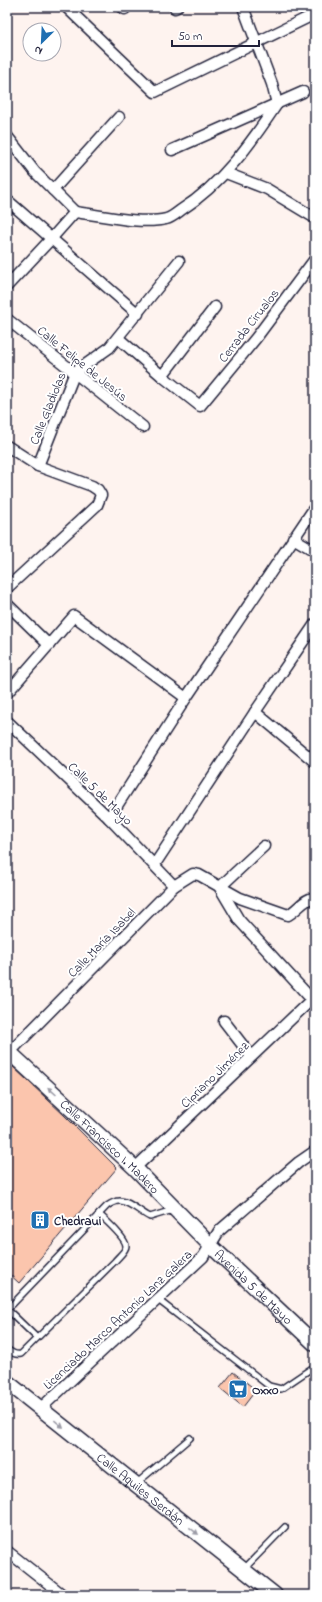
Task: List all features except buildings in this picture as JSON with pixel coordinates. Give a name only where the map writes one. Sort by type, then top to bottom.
[{"type":"main road","name":"Calle Francisco I. Madero","points":[[8,1051],[135,1168],[210,1245]]},
{"type":"main road","name":"Avenida 5 de Mayo","points":[[210,1245],[315,1344]]},
{"type":"main road","name":"Calle Aquiles Serdán","points":[[7,1382],[275,1595]]},
{"type":"street","points":[[66,7],[155,92],[315,14]]},
{"type":"street","points":[[7,136],[36,172],[75,212],[144,221],[167,219],[190,204],[226,173],[251,144],[277,104],[272,84],[243,7]]},
{"type":"street","points":[[172,150],[303,92]]},
{"type":"street","points":[[53,190],[119,117]]},
{"type":"street","points":[[226,173],[267,189],[313,213]]},
{"type":"street","points":[[7,200],[51,240],[138,314]]},
{"type":"street","points":[[7,286],[51,240],[75,212]]},
{"type":"street","name":"Cerrada Cirualos","points":[[162,376],[200,406],[256,338],[315,259]]},
{"type":"street","name":"Calle Gladiolas","points":[[38,466],[75,372],[109,348],[180,261]]},
{"type":"street","points":[[118,338],[162,376],[215,307]]},
{"type":"street","name":"Calle Felipe de Jesús","points":[[7,319],[143,427]]},
{"type":"street","points":[[7,446],[38,466],[92,486],[98,490],[101,495],[96,504],[7,588]]},
{"type":"street","points":[[109,818],[186,698],[315,506]]},
{"type":"street","points":[[293,538],[315,552]]},
{"type":"street","points":[[7,604],[49,645]]},
{"type":"street","points":[[7,693],[74,616],[186,698]]},
{"type":"street","points":[[154,864],[315,624]]},
{"type":"street","points":[[255,712],[315,762]]},
{"type":"street","name":"Calle 5 de Mayo","points":[[7,722],[109,818],[174,886]]},
{"type":"street","points":[[220,886],[264,846]]},
{"type":"street","name":"Calle María Isabel","points":[[8,1051],[174,886],[193,874],[199,875],[220,886]]},
{"type":"street","points":[[220,886],[240,898],[288,915],[306,900],[315,897]]},
{"type":"street","points":[[220,886],[231,909],[239,920],[313,1001]]},
{"type":"street","name":"Cipriano Jiménez","points":[[135,1168],[251,1056],[313,1001]]},
{"type":"street","points":[[224,1021],[251,1056]]},
{"type":"street","name":"Licenciado Marco Antonio Lanz Galera","points":[[40,1409],[203,1257],[219,1231],[299,1162],[315,1152]]},
{"type":"street","points":[[7,1551],[63,1595]]},
{"type":"lane","points":[[37,1338],[7,1309],[107,1206],[118,1201],[127,1202],[150,1217],[176,1209]]},
{"type":"lane","points":[[7,1349],[13,1354],[21,1354],[115,1261],[124,1250],[126,1245],[124,1239],[99,1214]]},
{"type":"lane","points":[[157,1299],[269,1386],[280,1389],[315,1366]]},
{"type":"lane","points":[[135,1485],[190,1438]]},
{"type":"lane","points":[[243,1570],[285,1527]]},
{"type":"place","name":"Chedraui","points":[[40,1220]]},
{"type":"place","name":"Oxxo","points":[[238,1389]]}]
